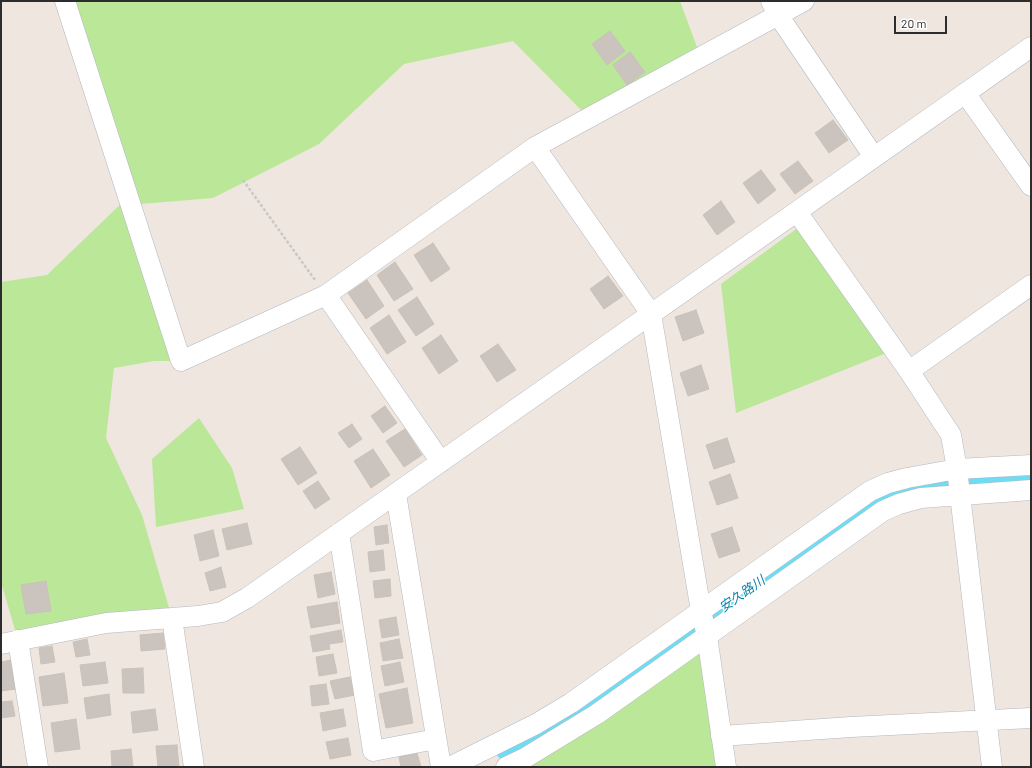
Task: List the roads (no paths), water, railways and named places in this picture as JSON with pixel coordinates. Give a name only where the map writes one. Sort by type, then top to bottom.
[{"type":"street","points":[[65,1],[181,361],[326,295],[535,147],[774,8],[804,1]]},
{"type":"street","points":[[774,8],[874,157]]},
{"type":"street","points":[[38,767],[10,642],[106,623],[198,616],[222,612],[247,598],[1031,47]]},
{"type":"street","points":[[965,93],[1031,186]]},
{"type":"street","points":[[535,147],[651,314],[700,611],[707,636],[726,767]]},
{"type":"street","points":[[797,212],[909,371],[951,435],[957,469],[992,767]]},
{"type":"street","points":[[909,371],[1031,285]]},
{"type":"street","points":[[326,295],[441,462]]},
{"type":"street","points":[[450,767],[536,724],[571,703],[870,491],[888,483],[907,478],[957,469],[1031,465]]},
{"type":"street","points":[[506,767],[531,754],[597,714],[883,511],[899,504],[921,498],[1031,490]]},
{"type":"street","points":[[396,494],[441,767]]},
{"type":"street","points":[[339,533],[373,751],[436,738]]},
{"type":"street","points":[[172,618],[194,767]]},
{"type":"street","points":[[721,736],[851,727],[1031,718]]},
{"type":"waterway","name":"安久路川","points":[[511,747],[557,724],[876,501],[898,490],[927,485],[1031,477]]}]
